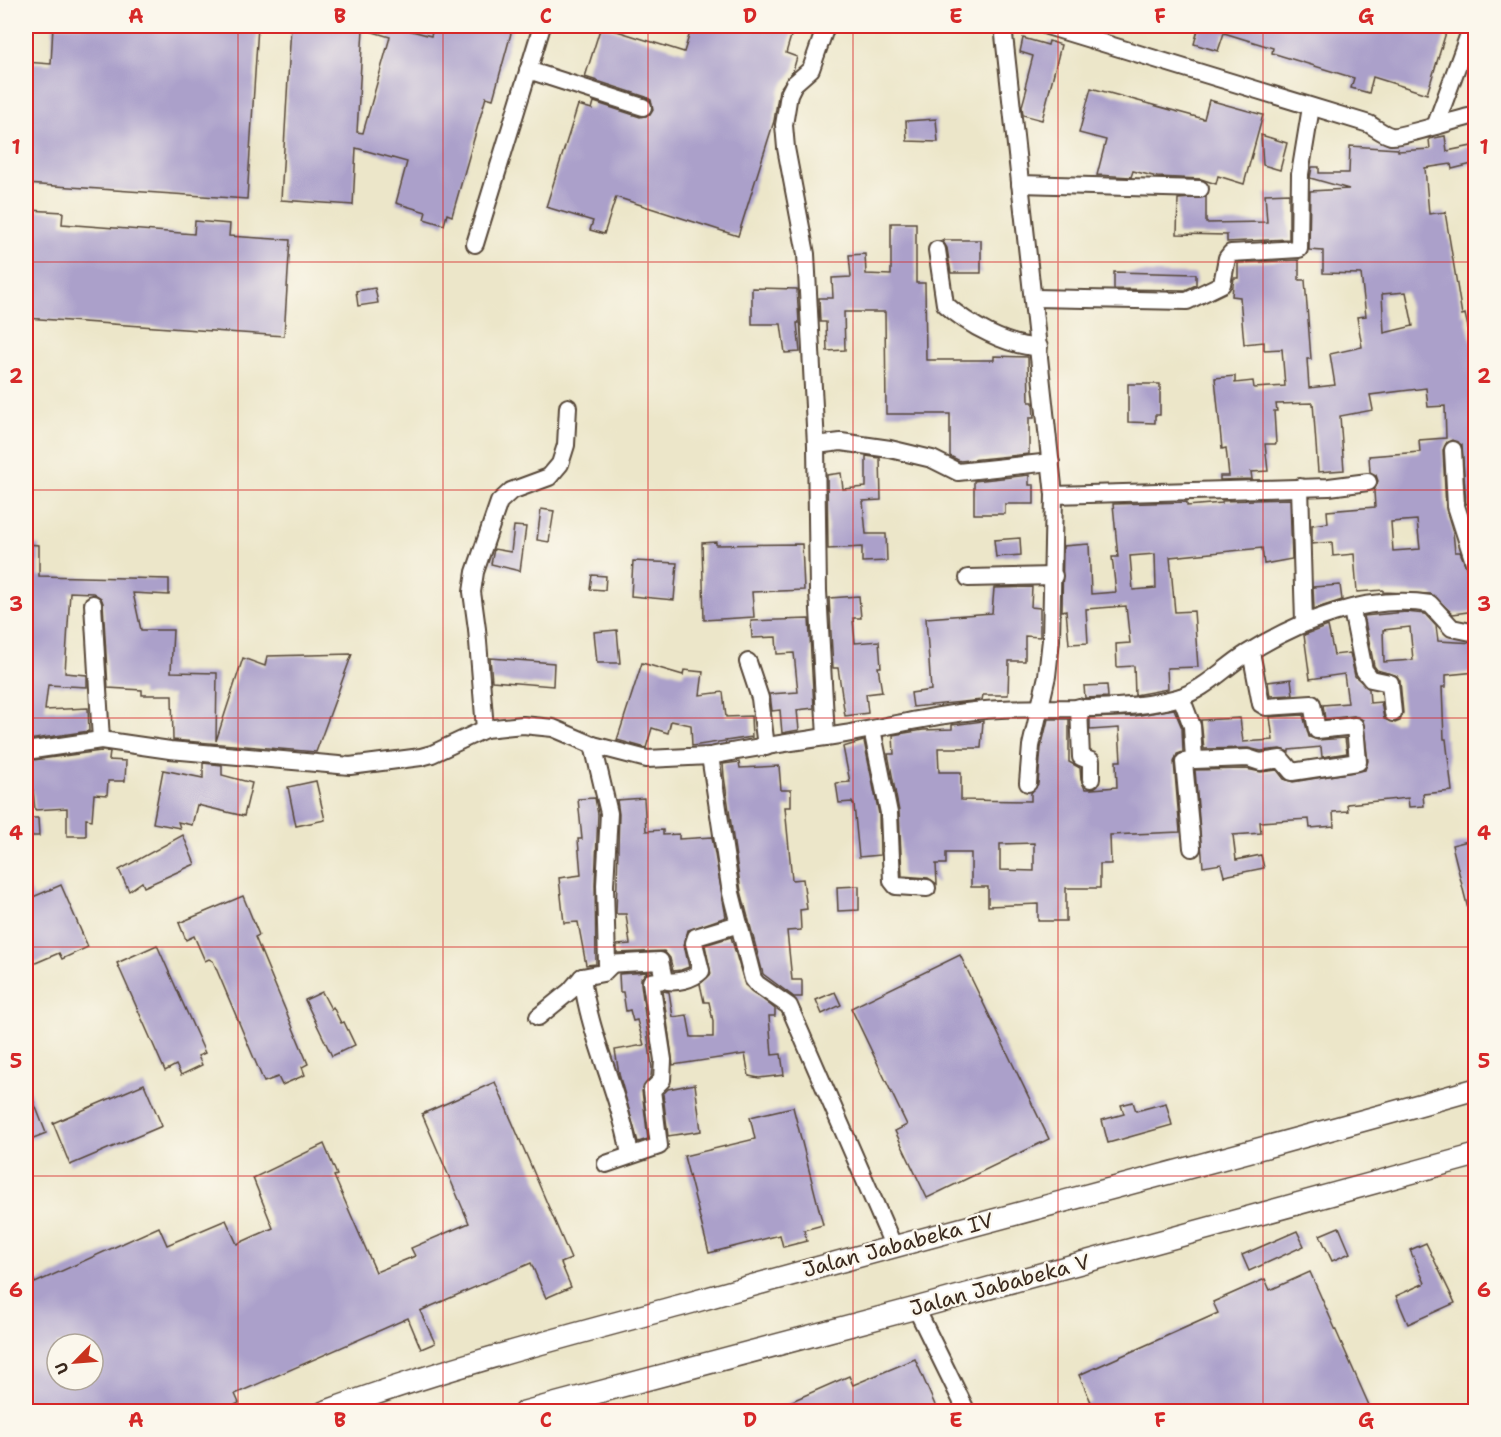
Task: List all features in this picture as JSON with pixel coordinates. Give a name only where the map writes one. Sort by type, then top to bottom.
[{"type":"street","points":[[475,244],[543,26]]},
{"type":"street","points":[[826,26],[811,69],[794,84],[789,94],[784,125],[786,148],[806,254],[816,445],[818,591],[826,737]]},
{"type":"street","points":[[1004,26],[1054,495],[1054,576],[1047,676],[1031,746],[1028,783]]},
{"type":"street","points":[[1047,26],[1369,124],[1391,136],[1407,134],[1436,124],[1476,115]]},
{"type":"street","points":[[1436,124],[1472,26]]},
{"type":"street","points":[[528,70],[643,107]]},
{"type":"street","points":[[1034,298],[1187,301],[1222,284],[1227,258],[1231,253],[1299,249],[1300,174],[1311,107]]},
{"type":"street","points":[[1020,184],[1200,189]]},
{"type":"street","points":[[938,250],[945,304],[998,338],[1021,347],[1039,347]]},
{"type":"street","points":[[485,729],[472,592],[475,573],[499,502],[511,491],[549,477],[561,464],[566,445],[568,407]]},
{"type":"street","points":[[816,445],[841,442],[890,449],[932,459],[958,472],[1051,462]]},
{"type":"street","points":[[1453,450],[1456,506],[1476,568]]},
{"type":"street","points":[[1054,495],[1300,488],[1368,482]]},
{"type":"street","points":[[1300,488],[1304,622]]},
{"type":"street","points":[[968,578],[1054,576]]},
{"type":"street","points":[[93,604],[101,740]]},
{"type":"street","points":[[26,751],[101,740],[170,750],[350,766],[432,754],[485,729],[536,726],[553,728],[592,745],[647,759],[710,756],[961,713],[1138,705],[1181,697],[1220,675],[1251,652],[1304,622],[1374,605],[1430,604],[1452,628],[1476,633]]},
{"type":"street","points":[[1352,610],[1364,670],[1371,679],[1390,683],[1393,713]]},
{"type":"street","points":[[1192,848],[1184,762],[1248,758],[1260,762],[1281,759],[1292,772],[1358,762],[1355,726],[1317,730],[1312,704],[1266,707],[1261,704],[1251,652]]},
{"type":"street","points":[[748,662],[760,698],[766,747]]},
{"type":"street","points":[[1181,697],[1192,726],[1194,760]]},
{"type":"street","points":[[1079,707],[1081,757],[1091,761],[1091,779]]},
{"type":"street","points":[[872,729],[889,813],[892,881],[896,886],[927,888]]},
{"type":"street","points":[[592,745],[609,813],[605,885],[605,960],[610,966]]},
{"type":"street","points":[[710,756],[730,893],[754,982],[789,1006],[893,1245]]},
{"type":"street","points":[[606,1164],[659,1146],[652,1090],[662,1080],[663,1060],[651,982],[664,980],[672,982],[697,975],[701,971],[694,943],[696,937],[739,924]]},
{"type":"street","points":[[538,1017],[570,991],[582,977],[603,973],[610,966],[660,961],[664,980]]},
{"type":"street","points":[[582,977],[594,1036],[616,1095],[630,1155]]},
{"type":"street","name":"Jalan Jababeka IV","points":[[324,1412],[429,1376],[893,1245],[1118,1188],[1476,1089]]},
{"type":"street","name":"Jalan Jababeka V","points":[[524,1412],[1476,1155]]},
{"type":"street","points":[[916,1308],[967,1412]]},
{"type":"building","points":[[53,26],[258,26],[247,199],[26,184],[26,62],[51,64]]},
{"type":"building","points":[[291,26],[393,26],[431,36],[434,26],[513,26],[493,99],[486,97],[452,216],[447,214],[444,225],[424,219],[426,212],[396,203],[407,162],[356,148],[353,205],[281,200]],"holes":[[[363,29],[390,37],[363,133],[357,132]]]},
{"type":"building","points":[[601,26],[684,52],[692,26],[794,26],[786,53],[797,57],[793,71],[779,90],[774,121],[738,236],[616,197],[604,234],[590,230],[593,221],[546,207],[578,105],[592,109],[594,102],[640,117],[650,115],[653,110],[651,100],[646,97],[585,77]]},
{"type":"building","points":[[1199,26],[1448,26],[1427,94],[1373,77],[1369,93],[1351,88],[1354,78],[1272,53],[1273,48],[1224,33],[1218,51],[1194,44]]},
{"type":"building","points":[[1023,38],[1048,45],[1049,41],[1061,45],[1042,120],[1023,115],[1022,106],[1027,88],[1025,87],[1033,56],[1020,52]]},
{"type":"building","points":[[1091,88],[1204,119],[1209,100],[1263,115],[1244,184],[1218,176],[1216,184],[1201,179],[1157,177],[1133,171],[1131,177],[1097,175],[1106,140],[1079,133]]},
{"type":"building","points":[[936,119],[938,142],[907,141],[906,121]]},
{"type":"building","points":[[1261,135],[1287,143],[1280,170],[1263,165]]},
{"type":"building","points":[[1445,136],[1447,151],[1472,146],[1476,163],[1452,169],[1451,164],[1425,168],[1429,214],[1445,212],[1462,315],[1465,314],[1476,361],[1476,503],[1466,504],[1462,445],[1452,440],[1447,442],[1443,450],[1446,509],[1453,532],[1455,552],[1460,552],[1470,576],[1475,611],[1453,614],[1431,594],[1383,592],[1383,590],[1357,592],[1354,554],[1333,556],[1332,542],[1312,544],[1312,525],[1328,523],[1327,511],[1375,507],[1374,491],[1378,481],[1376,475],[1370,472],[1369,456],[1420,452],[1419,440],[1446,438],[1445,406],[1428,407],[1426,388],[1370,395],[1373,410],[1340,416],[1344,470],[1318,472],[1313,403],[1276,404],[1277,411],[1274,411],[1276,444],[1265,444],[1268,471],[1251,472],[1252,479],[1220,480],[1220,476],[1229,476],[1226,448],[1222,449],[1215,378],[1235,376],[1235,383],[1253,381],[1254,388],[1285,386],[1282,349],[1264,350],[1264,342],[1244,344],[1240,297],[1232,296],[1234,278],[1238,278],[1238,263],[1299,260],[1299,280],[1305,280],[1311,359],[1307,359],[1309,388],[1335,385],[1330,354],[1362,347],[1357,317],[1366,316],[1361,274],[1323,273],[1323,251],[1309,250],[1310,191],[1349,189],[1310,178],[1312,167],[1319,167],[1319,173],[1349,173],[1350,146],[1398,149],[1398,151],[1430,149],[1429,139]],"holes":[[[1406,292],[1413,326],[1384,333],[1382,294]],[[1417,520],[1420,549],[1393,551],[1391,522]]]},
{"type":"building","points":[[1289,193],[1289,239],[1227,242],[1227,235],[1177,234],[1178,199],[1206,197],[1206,223],[1267,222],[1265,194]]},
{"type":"building","points":[[29,210],[63,212],[62,224],[194,234],[195,221],[230,224],[229,236],[290,240],[284,336],[26,318],[26,221],[29,222]]},
{"type":"building","points":[[891,223],[916,223],[916,283],[925,283],[926,360],[994,360],[994,356],[1028,357],[1029,402],[1033,402],[1034,418],[1029,418],[1029,454],[960,461],[950,456],[950,414],[886,414],[885,312],[844,312],[845,350],[827,351],[826,322],[820,322],[819,298],[833,298],[832,278],[851,277],[849,255],[865,254],[866,274],[891,275]]},
{"type":"building","points":[[942,240],[981,240],[981,273],[951,273],[947,248]]},
{"type":"building","points":[[1114,272],[1196,274],[1196,285],[1185,290],[1114,289]]},
{"type":"building","points":[[375,288],[378,303],[358,306],[356,291]]},
{"type":"building","points":[[752,288],[797,289],[800,352],[785,353],[781,324],[752,324]]},
{"type":"building","points":[[1128,384],[1160,384],[1160,415],[1155,415],[1155,423],[1128,422]]},
{"type":"building","points":[[866,456],[880,458],[881,500],[863,501],[866,534],[886,534],[887,561],[862,562],[862,547],[828,549],[827,475],[841,473],[843,489],[866,487]]},
{"type":"building","points":[[1029,475],[1029,485],[1034,485],[1034,504],[1005,504],[1005,514],[974,514],[974,481]]},
{"type":"building","points":[[1290,499],[1292,559],[1264,564],[1262,548],[1170,557],[1175,612],[1194,611],[1198,667],[1167,668],[1168,689],[1135,695],[1134,666],[1117,667],[1116,644],[1130,643],[1126,606],[1086,609],[1088,643],[1069,644],[1066,610],[1062,611],[1063,546],[1089,544],[1091,594],[1116,592],[1112,557],[1118,557],[1113,504],[1187,502],[1187,506],[1222,503],[1222,501]],"holes":[[[1155,554],[1156,588],[1133,590],[1130,556]]]},
{"type":"building","points":[[541,509],[554,511],[549,542],[537,540]]},
{"type":"building","points":[[514,526],[526,527],[520,571],[491,564],[494,549],[511,552]]},
{"type":"building","points":[[1020,538],[1021,555],[996,557],[994,540]]},
{"type":"building","points":[[716,542],[716,545],[802,544],[804,590],[752,592],[754,617],[704,620],[702,543]]},
{"type":"building","points":[[26,544],[39,545],[39,576],[169,579],[169,595],[133,593],[141,630],[173,630],[171,672],[217,673],[216,741],[243,658],[265,666],[267,656],[352,654],[316,752],[173,740],[172,695],[142,695],[142,690],[108,688],[103,603],[101,598],[93,593],[70,592],[65,673],[87,675],[87,687],[48,685],[45,710],[88,708],[89,731],[28,740]]},
{"type":"building","points":[[633,561],[677,563],[674,600],[631,596]]},
{"type":"building","points":[[592,575],[606,576],[605,590],[590,589]]},
{"type":"building","points":[[1340,585],[1342,600],[1314,609],[1313,587]]},
{"type":"building","points":[[1032,587],[1031,607],[1040,608],[1040,637],[1025,636],[1025,661],[1009,661],[1008,695],[983,695],[982,700],[913,707],[911,693],[931,690],[926,618],[992,613],[994,588]]},
{"type":"building","points":[[859,596],[861,618],[853,618],[855,643],[879,641],[881,667],[878,667],[882,692],[866,694],[868,713],[845,716],[838,668],[833,668],[829,598]]},
{"type":"building","points":[[1406,612],[1425,614],[1436,626],[1438,641],[1476,643],[1476,672],[1446,675],[1446,687],[1442,687],[1444,739],[1446,739],[1452,791],[1423,794],[1424,806],[1409,807],[1408,798],[1347,804],[1348,811],[1333,812],[1334,826],[1310,828],[1309,819],[1260,822],[1261,833],[1233,835],[1236,860],[1261,855],[1264,868],[1224,876],[1221,864],[1203,867],[1195,770],[1246,769],[1261,772],[1277,770],[1284,779],[1293,782],[1365,770],[1368,761],[1363,720],[1354,716],[1325,719],[1323,705],[1348,703],[1344,674],[1310,679],[1304,635],[1328,626],[1334,655],[1350,653],[1355,676],[1369,689],[1370,703],[1381,702],[1384,719],[1395,723],[1400,721],[1403,713],[1400,681],[1397,676],[1377,670],[1374,666],[1364,616]],"holes":[[[1410,627],[1413,660],[1384,662],[1383,630]]]},
{"type":"building","points":[[809,619],[814,708],[797,710],[799,730],[782,733],[780,710],[772,711],[770,694],[798,692],[794,653],[777,654],[776,637],[752,638],[751,621]]},
{"type":"building","points":[[617,630],[620,663],[597,663],[594,632]]},
{"type":"building","points":[[490,658],[554,663],[553,686],[492,681]]},
{"type":"building","points":[[642,663],[683,675],[684,670],[703,672],[700,695],[723,692],[726,717],[751,716],[752,737],[692,746],[691,725],[671,721],[668,733],[652,728],[646,748],[617,740]]},
{"type":"building","points":[[1291,679],[1293,695],[1270,696],[1268,682]]},
{"type":"building","points":[[1107,685],[1108,697],[1085,698],[1084,686]]},
{"type":"building","points":[[1174,709],[1182,728],[1183,752],[1177,754],[1174,762],[1180,832],[1110,835],[1111,864],[1100,864],[1100,888],[1066,888],[1066,921],[1038,921],[1038,904],[988,906],[988,887],[971,887],[971,853],[946,853],[946,864],[936,864],[937,884],[928,878],[902,876],[899,811],[888,754],[894,754],[893,735],[923,730],[952,729],[952,725],[983,721],[981,748],[938,748],[939,772],[961,772],[961,800],[1031,801],[1031,793],[1038,784],[1041,748],[1048,719],[1069,719],[1069,762],[1080,768],[1081,780],[1085,789],[1092,789],[1117,787],[1116,761],[1121,761],[1119,728],[1090,730],[1090,718],[1135,716]],"holes":[[[1034,843],[1034,871],[1000,870],[1000,844]]]},
{"type":"building","points":[[1303,715],[1309,737],[1318,740],[1345,738],[1347,753],[1322,757],[1321,747],[1289,750],[1289,752],[1280,749],[1261,751],[1248,748],[1204,749],[1201,720],[1240,718],[1243,742],[1273,740],[1270,717]]},
{"type":"building","points":[[864,741],[879,814],[880,855],[859,857],[854,805],[852,802],[839,803],[836,783],[850,782],[843,747]]},
{"type":"building","points":[[101,751],[110,752],[109,760],[126,761],[125,781],[108,781],[107,795],[94,794],[92,820],[86,819],[86,836],[67,836],[67,808],[35,810],[33,790],[26,791],[26,761]]},
{"type":"building","points":[[739,762],[740,768],[779,766],[781,790],[791,790],[791,807],[785,807],[792,880],[803,879],[807,909],[800,910],[801,930],[787,931],[792,980],[802,980],[802,997],[794,997],[763,974],[741,891],[724,776],[723,764]]},
{"type":"building","points":[[203,763],[222,765],[222,775],[252,783],[244,816],[197,805],[192,825],[178,822],[180,828],[153,823],[163,770],[203,778]]},
{"type":"building","points":[[316,781],[325,820],[296,826],[288,787]]},
{"type":"building","points":[[595,798],[598,814],[595,884],[596,964],[586,965],[578,922],[564,923],[559,878],[581,875],[578,839],[582,839],[578,799]]},
{"type":"building","points":[[644,798],[646,831],[663,830],[663,835],[679,834],[679,839],[712,837],[726,917],[688,930],[684,945],[689,967],[681,970],[673,971],[670,958],[664,951],[617,953],[617,945],[630,944],[626,914],[616,914],[619,814],[617,800]]},
{"type":"building","points":[[27,818],[38,818],[39,836],[27,836]]},
{"type":"building","points":[[183,835],[195,864],[144,887],[142,882],[129,891],[119,870]]},
{"type":"building","points":[[1476,839],[1476,920],[1471,921],[1452,845]]},
{"type":"building","points":[[26,879],[33,897],[61,885],[88,947],[62,959],[59,953],[26,967]]},
{"type":"building","points":[[859,886],[859,910],[838,911],[837,887]]},
{"type":"building","points":[[243,896],[259,935],[255,937],[308,1064],[302,1067],[305,1075],[282,1085],[278,1077],[264,1082],[213,961],[209,959],[205,961],[194,936],[186,940],[179,923]]},
{"type":"building","points":[[731,937],[745,985],[775,1009],[775,1016],[769,1016],[772,1055],[781,1054],[784,1075],[759,1078],[749,1076],[745,1054],[673,1065],[663,991],[669,992],[673,1017],[687,1015],[691,1037],[713,1037],[713,1021],[709,1002],[704,1002],[700,984],[711,974],[705,945]]},
{"type":"building","points":[[157,945],[205,1053],[198,1056],[202,1065],[181,1075],[176,1065],[165,1071],[117,963]]},
{"type":"building","points":[[960,955],[1049,1139],[927,1198],[895,1131],[907,1125],[851,1008]]},
{"type":"building","points":[[648,972],[641,978],[641,984],[652,1068],[651,1076],[642,1091],[648,1139],[638,1142],[619,1074],[615,1050],[644,1045],[637,1020],[633,1021],[630,1010],[626,1011],[623,992],[620,992],[619,974]]},
{"type":"building","points":[[322,992],[341,1023],[344,1022],[355,1045],[332,1056],[305,1000]]},
{"type":"building","points":[[835,992],[841,1005],[822,1014],[816,1000]]},
{"type":"building","points":[[26,1082],[46,1133],[26,1141]]},
{"type":"building","points":[[495,1082],[571,1259],[561,1263],[571,1287],[546,1298],[531,1263],[420,1311],[435,1343],[421,1349],[408,1318],[235,1394],[239,1403],[220,1412],[26,1412],[26,1261],[35,1283],[159,1227],[167,1245],[226,1220],[237,1244],[273,1228],[253,1178],[324,1144],[337,1175],[334,1176],[376,1272],[415,1256],[411,1248],[469,1223],[422,1114]]},
{"type":"building","points":[[144,1084],[162,1126],[70,1165],[53,1123]]},
{"type":"building","points":[[695,1084],[701,1131],[668,1136],[663,1094],[668,1089]]},
{"type":"building","points":[[1133,1102],[1136,1111],[1166,1103],[1172,1125],[1108,1143],[1102,1120],[1124,1114],[1121,1105]]},
{"type":"building","points":[[793,1107],[823,1225],[804,1230],[807,1241],[783,1247],[780,1235],[709,1253],[684,1156],[755,1139],[750,1117]]},
{"type":"building","points":[[1339,1227],[1350,1253],[1332,1261],[1320,1235]]},
{"type":"building","points":[[1297,1231],[1304,1246],[1249,1271],[1242,1255]]},
{"type":"building","points":[[1426,1243],[1455,1303],[1408,1324],[1396,1296],[1425,1283],[1410,1250]]},
{"type":"building","points":[[1310,1272],[1372,1412],[1071,1412],[1091,1402],[1079,1375],[1218,1313],[1213,1302],[1265,1279],[1270,1290]]},
{"type":"building","points":[[915,1359],[938,1412],[767,1412],[849,1376],[853,1385]]}]
